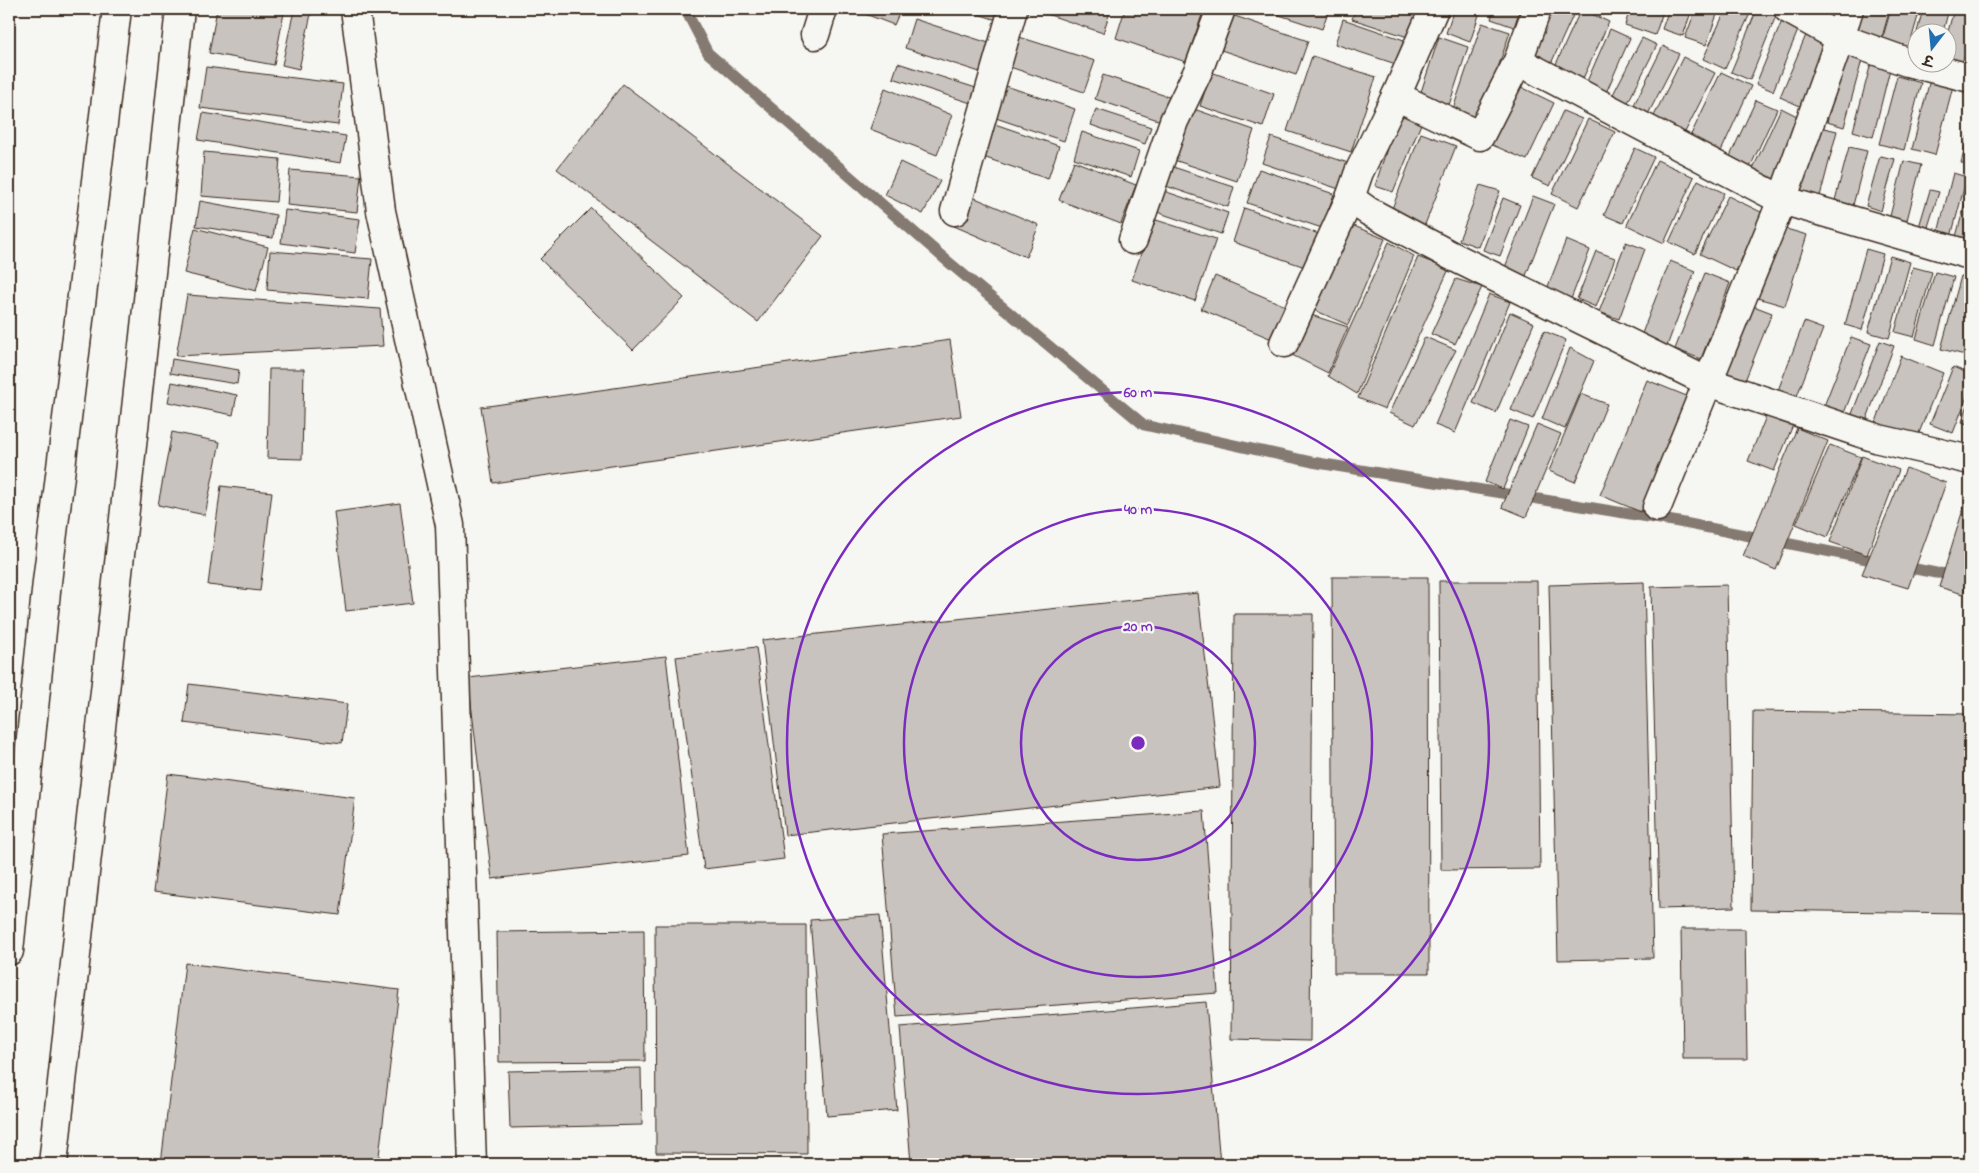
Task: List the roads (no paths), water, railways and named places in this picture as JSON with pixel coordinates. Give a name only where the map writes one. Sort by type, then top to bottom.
[{"type":"street","points":[[355,9],[381,211],[450,525],[472,1164]]},
{"type":"street","points":[[814,35],[823,9]]},
{"type":"street","points":[[955,211],[1013,9]]},
{"type":"street","points":[[1133,240],[1174,121],[1198,71],[1221,9]]},
{"type":"street","points":[[1284,343],[1350,198],[1359,172],[1396,96],[1434,9]]},
{"type":"street","points":[[1396,96],[1480,136],[1518,61],[1536,9]]},
{"type":"street","points":[[1788,9],[1840,38],[1907,62],[1970,78]]},
{"type":"street","points":[[1657,507],[1782,200],[1849,9]]},
{"type":"street","points":[[9,951],[47,582],[117,13]]},
{"type":"street","points":[[53,1164],[179,15]]},
{"type":"street","points":[[1518,61],[1782,200],[1970,255]]},
{"type":"street","points":[[1350,198],[1368,211],[1450,255],[1708,382],[1879,439],[1970,460]]},
{"type":"waterway","points":[[685,9],[708,53],[946,260],[1144,425],[1312,462],[1679,522],[1882,562]]},
{"type":"waterway","points":[[1900,566],[1936,573],[1970,575]]}]
